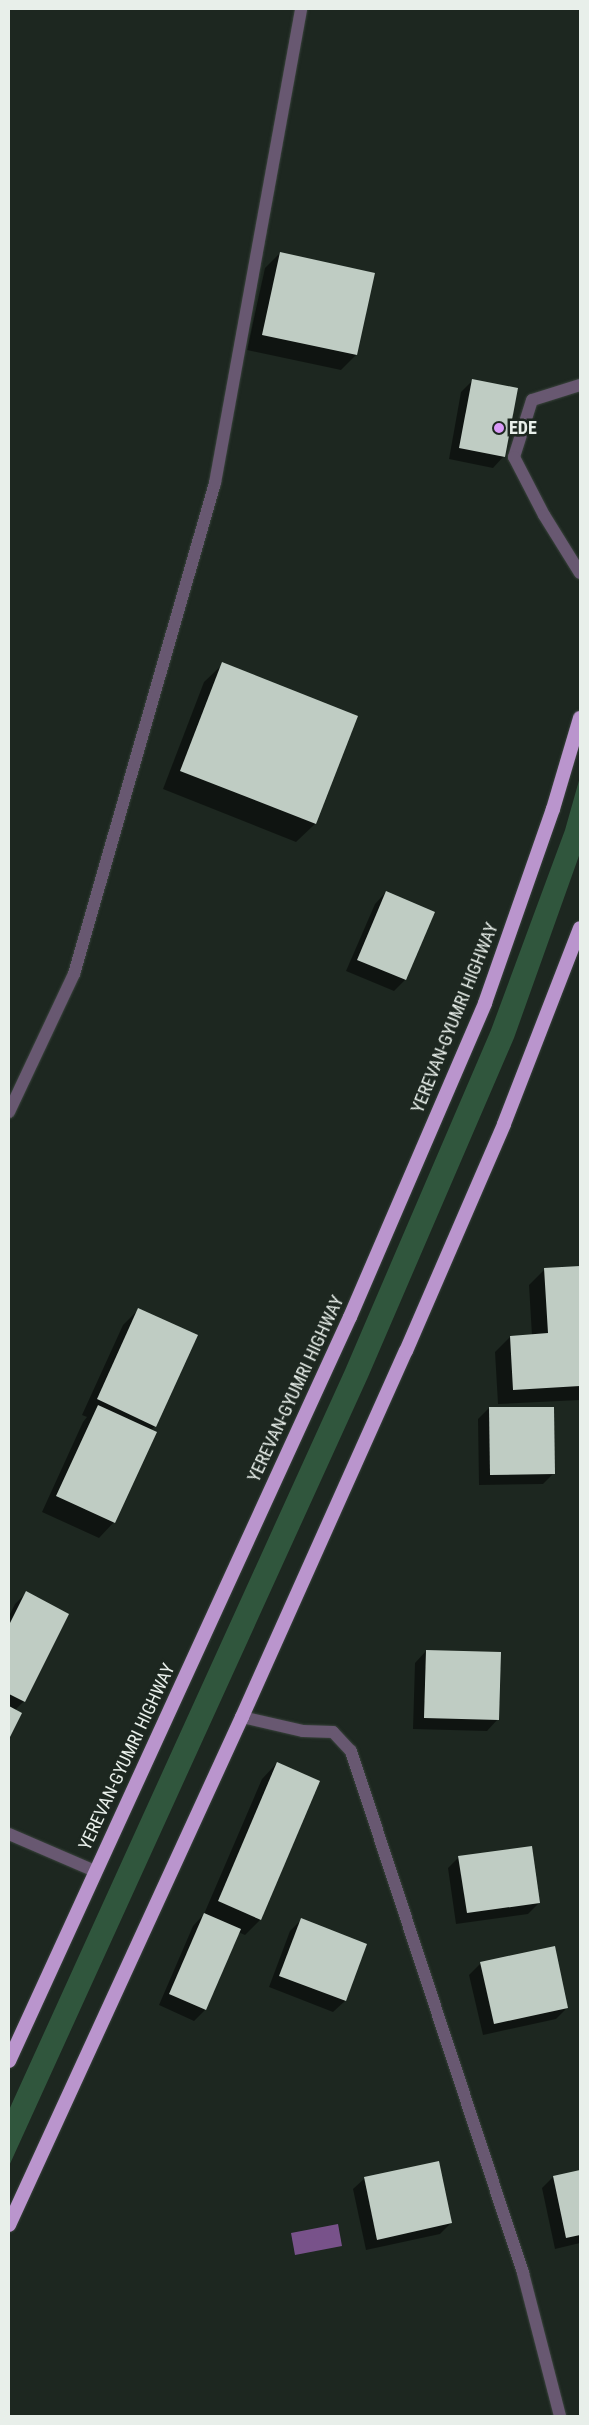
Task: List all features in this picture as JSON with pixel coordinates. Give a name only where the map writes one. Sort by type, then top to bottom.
[{"type":"highway","name":"YEREVAN-GYUMRI HIGHWAY","points":[[9,2061],[350,1317],[485,1003],[553,809],[580,718]]},
{"type":"highway","points":[[9,2225],[242,1717],[504,1124],[579,936]]},
{"type":"street","points":[[9,1112],[74,974],[215,483],[301,9]]},
{"type":"street","points":[[580,385],[532,400],[514,457],[544,515],[580,573]]},
{"type":"street","points":[[242,1717],[303,1731],[333,1732],[352,1751],[523,2273],[560,2416]]},
{"type":"street","points":[[9,1834],[95,1871]]},
{"type":"green space","points":[[580,777],[580,853],[514,1038],[368,1377],[9,2166],[9,2110],[345,1370],[491,1030],[565,830]]},
{"type":"shaded area","points":[[338,2224],[342,2246],[295,2255],[291,2233]]},
{"type":"building","points":[[280,252],[375,273],[357,355],[262,335]]},
{"type":"building","points":[[472,379],[518,388],[505,457],[459,448]]},
{"type":"building","points":[[222,662],[358,716],[316,824],[180,771]]},
{"type":"building","points":[[386,891],[435,912],[406,980],[357,960]]},
{"type":"building","points":[[580,1266],[580,1386],[513,1390],[510,1336],[548,1333],[544,1268]]},
{"type":"building","points":[[138,1308],[198,1335],[156,1427],[97,1399]]},
{"type":"building","points":[[98,1405],[157,1432],[115,1523],[56,1496]]},
{"type":"building","points":[[489,1407],[554,1407],[555,1474],[490,1475]]},
{"type":"building","points":[[26,1591],[69,1614],[25,1702],[9,1694],[9,1625]]},
{"type":"building","points":[[426,1650],[501,1652],[499,1720],[424,1718]]},
{"type":"building","points":[[9,1706],[22,1713],[9,1739]]},
{"type":"building","points":[[277,1762],[320,1781],[261,1920],[218,1901]]},
{"type":"building","points":[[532,1846],[540,1903],[467,1913],[458,1856]]},
{"type":"building","points":[[204,1913],[241,1929],[206,2010],[169,1994]]},
{"type":"building","points":[[301,1918],[367,1944],[346,2001],[279,1976]]},
{"type":"building","points":[[555,1946],[568,2008],[494,2024],[480,1962]]},
{"type":"building","points":[[439,2161],[452,2223],[377,2240],[364,2177]]},
{"type":"building","points":[[580,2170],[580,2235],[566,2238],[553,2176]]},
{"type":"place","name":"EDE","points":[[499,428]]}]
